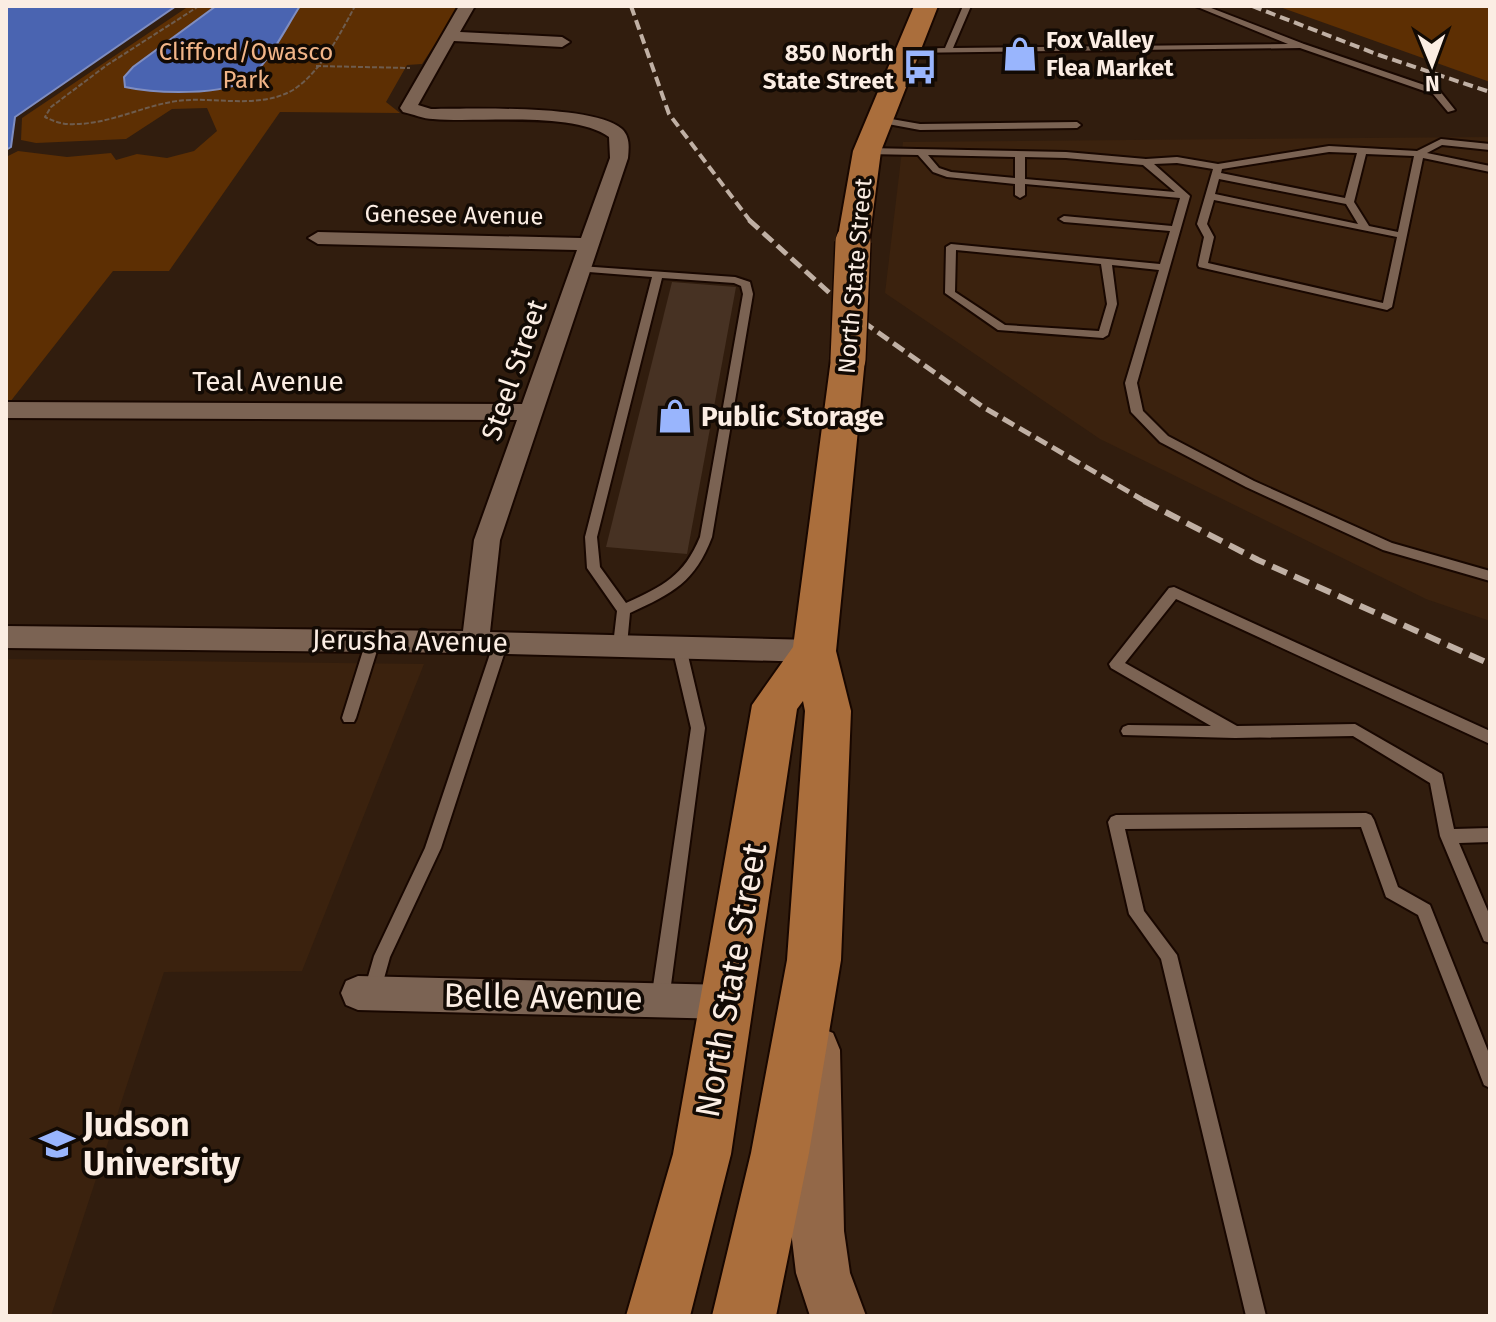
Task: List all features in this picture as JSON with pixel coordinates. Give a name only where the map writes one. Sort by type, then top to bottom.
[{"type":"main road","name":"North State Street","points":[[744,1316],[780,1153],[814,960],[828,711],[814,651],[848,359],[853,242],[867,151],[926,6]]},
{"type":"main road","name":"North State Street","points":[[658,1316],[702,1154],[775,705],[814,651]]},
{"type":"main road","points":[[814,960],[819,1145],[815,1221],[820,1263],[838,1316]]},
{"type":"street","points":[[429,69],[467,6]]},
{"type":"street","points":[[448,36],[562,42]]},
{"type":"street","name":"Steel Street","points":[[429,69],[408,104],[409,108],[430,114],[581,119],[609,126],[617,134],[619,158],[487,540],[488,642]]},
{"type":"street","name":"Genesee Avenue","points":[[318,238],[589,244]]},
{"type":"street","name":"Teal Avenue","points":[[6,410],[531,412]]},
{"type":"street","name":"Jerusha Avenue","points":[[6,637],[488,642],[814,651]]},
{"type":"street","name":"Belle Avenue","points":[[365,993],[728,1002]]},
{"type":"lane","points":[[948,50],[967,6]]},
{"type":"lane","points":[[1199,6],[1301,46],[1436,92],[1451,110]]},
{"type":"lane","points":[[908,51],[1301,46]]},
{"type":"lane","points":[[880,120],[920,127],[1077,125]]},
{"type":"lane","points":[[1216,171],[1202,224],[1209,237],[1203,265],[1387,307],[1419,154],[1441,142],[1490,147]]},
{"type":"lane","points":[[1216,171],[1329,149],[1419,154],[1490,169]]},
{"type":"lane","points":[[867,151],[1020,154],[1169,163],[1179,168],[1216,171],[1349,202],[1366,228]]},
{"type":"lane","points":[[920,152],[936,170],[950,175],[1185,196]]},
{"type":"lane","points":[[1349,202],[1362,152]]},
{"type":"lane","points":[[1020,154],[1020,195]]},
{"type":"lane","points":[[1146,162],[1185,196]]},
{"type":"lane","points":[[1185,196],[1131,383],[1137,412],[1164,439],[1250,484],[1388,547],[1490,576]]},
{"type":"lane","points":[[1209,196],[1400,235]]},
{"type":"lane","points":[[1064,219],[1175,229]]},
{"type":"lane","points":[[1106,262],[1112,304],[1103,335],[1002,328],[950,293],[951,247],[1164,267]]},
{"type":"lane","points":[[580,269],[735,280],[746,284],[748,294],[706,537],[698,561],[673,588],[624,610]]},
{"type":"lane","points":[[620,645],[624,610],[594,568],[591,537],[658,274]]},
{"type":"lane","points":[[1235,732],[1116,664],[1174,592],[1490,738]]},
{"type":"lane","points":[[349,718],[373,641]]},
{"type":"lane","points":[[365,993],[433,848],[488,642]]},
{"type":"lane","points":[[660,1000],[698,728],[679,647]]},
{"type":"lane","points":[[1128,731],[1355,730],[1437,779],[1448,836],[1490,935]]},
{"type":"lane","points":[[1256,1316],[1169,955],[1137,914],[1116,822],[1366,820],[1392,892],[1424,910],[1490,1079]]},
{"type":"lane","points":[[1448,836],[1490,835]]},
{"type":"path","points":[[199,6],[107,65],[62,98],[45,117],[53,124],[77,125],[177,101],[277,96],[300,84],[316,66],[355,6]]},
{"type":"path","points":[[316,66],[429,69]]},
{"type":"shaded area","points":[[1490,137],[1490,621],[1426,599],[1100,439],[885,293],[903,142]]},
{"type":"shaded area","name":"Judson University","points":[[6,659],[424,664],[302,971],[164,972],[51,1316],[6,1316]]},
{"type":"green space","name":"Clifford/Owasco Park","points":[[189,6],[460,6],[422,64],[407,65],[386,102],[400,113],[280,112],[169,271],[113,271],[10,402],[6,402],[6,157],[18,151],[67,157],[111,153],[116,160],[137,154],[167,158],[194,151],[217,131],[207,108],[172,109],[126,139],[36,143],[21,140],[22,118]]},
{"type":"green space","points":[[1277,6],[1490,6],[1490,82]]},
{"type":"water","points":[[6,6],[176,6],[15,117],[11,147],[6,150]]},
{"type":"water","points":[[216,6],[300,6],[264,63],[238,84],[188,92],[125,87],[124,77],[133,67]]},
{"type":"building","name":"Public Storage","points":[[672,282],[736,287],[687,554],[606,547]]},
{"type":"railway","points":[[631,6],[669,114],[751,221]]},
{"type":"railway","points":[[1252,6],[1379,55],[1490,92]]},
{"type":"railway","points":[[751,221],[855,316],[983,407],[1148,503]]},
{"type":"railway","points":[[1144,501],[1258,560],[1490,664]]},
{"type":"place","name":"Fox Valley Flea Market","points":[[1020,54]]},
{"type":"place","name":"850 North State Street","points":[[920,67]]},
{"type":"place","name":"Public Storage","points":[[675,416]]},
{"type":"place","name":"Judson University","points":[[57,1144]]}]
